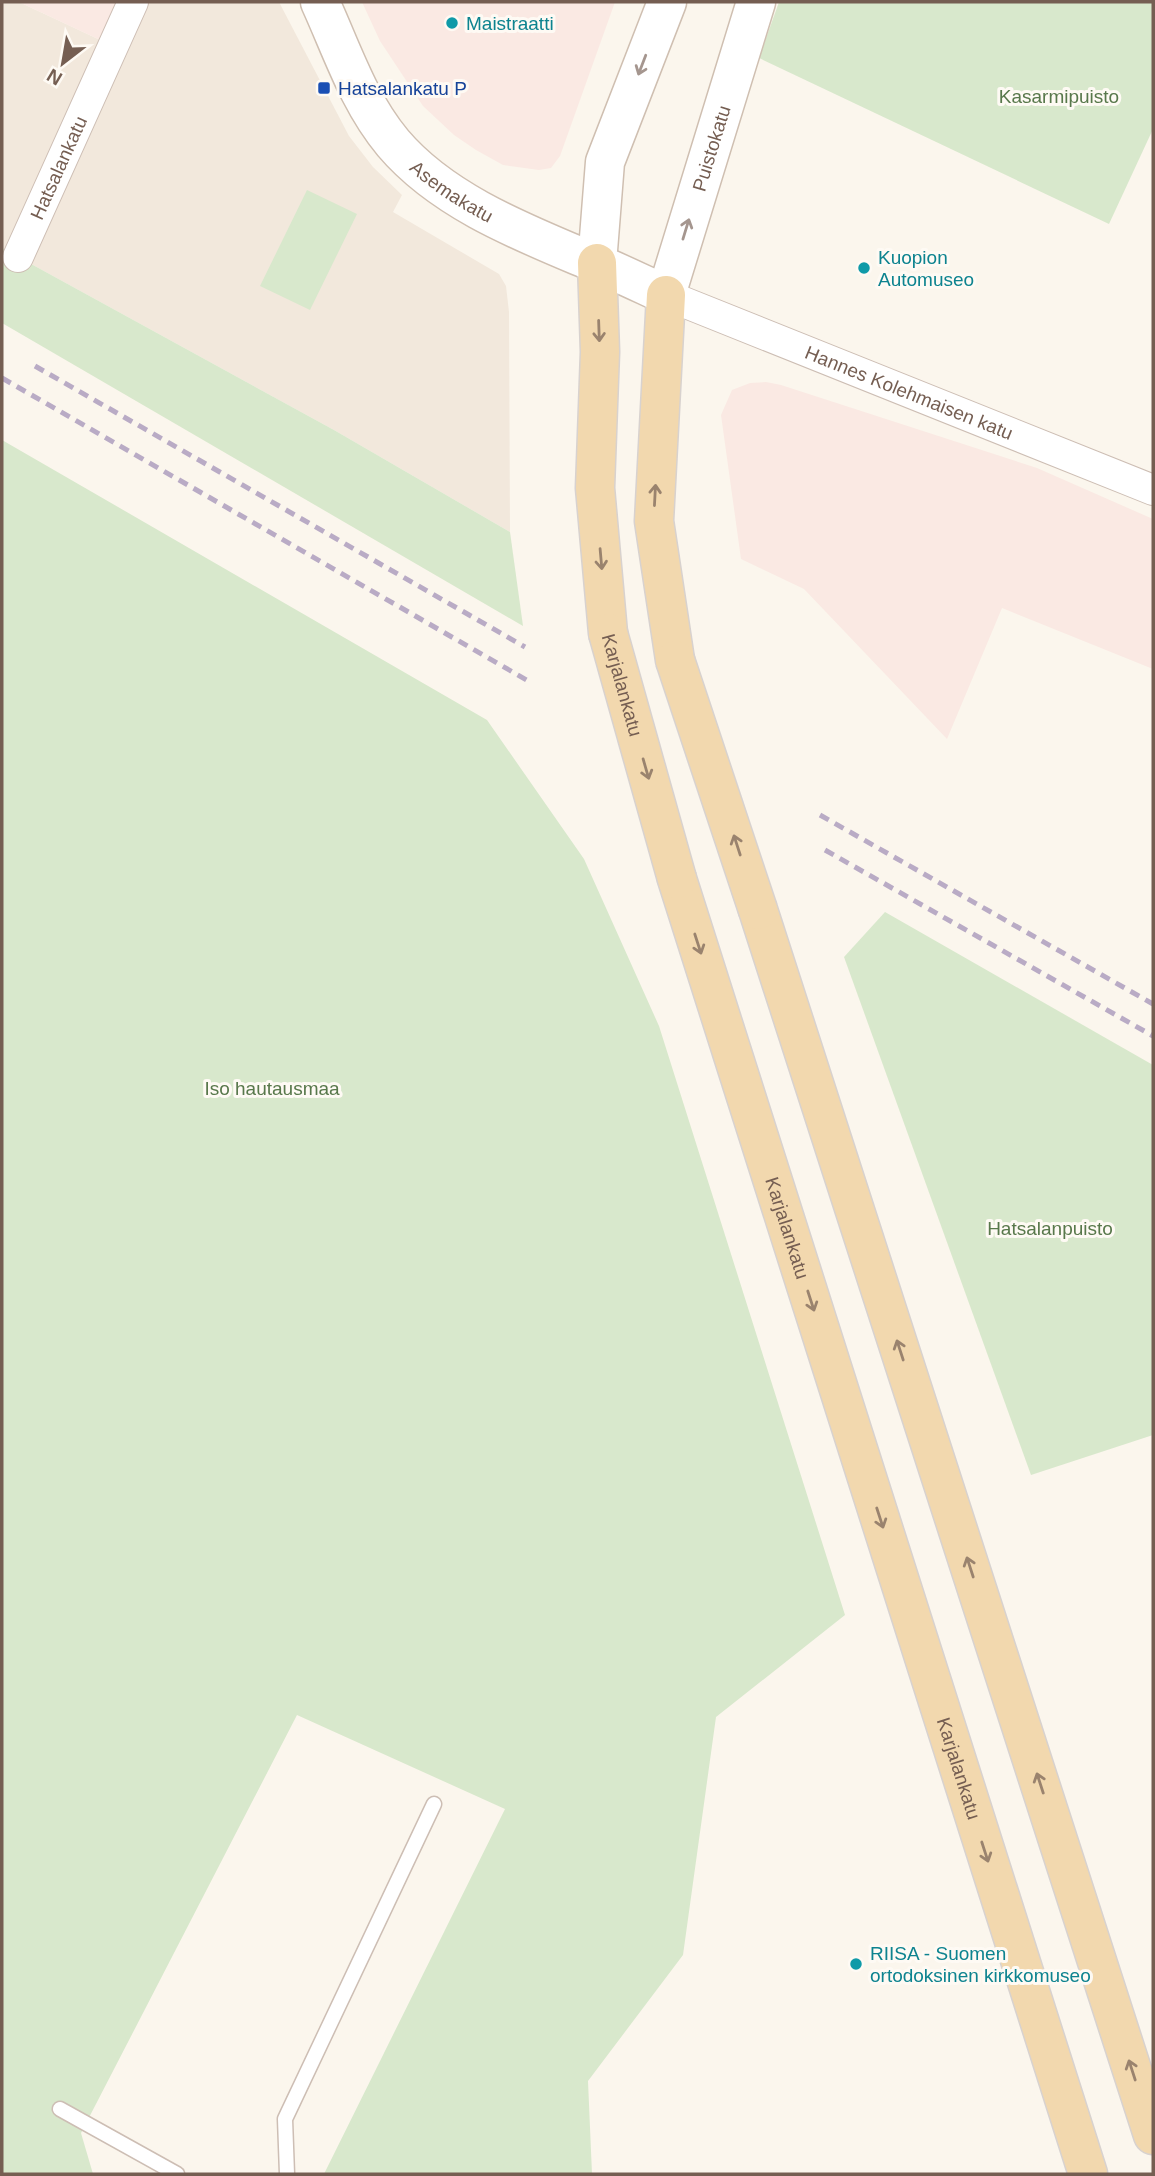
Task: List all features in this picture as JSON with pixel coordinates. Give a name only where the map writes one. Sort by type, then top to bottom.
[{"type":"main road","name":"Asemakatu","points":[[320,2],[352,77],[368,106],[393,143],[422,174],[460,199],[541,240],[666,295]]},
{"type":"main road","points":[[597,263],[604,162],[667,2]]},
{"type":"main road","name":"Puistokatu","points":[[666,295],[756,2]]},
{"type":"main road","name":"Karjalankatu","points":[[597,263],[600,352],[595,488],[608,633],[677,879],[1088,2174]]},
{"type":"main road","points":[[666,295],[654,521],[675,660],[1153,2135]]},
{"type":"street","name":"Hatsalankatu","points":[[18,257],[133,2]]},
{"type":"street","name":"Hannes Kolehmaisen katu","points":[[666,295],[1153,490]]},
{"type":"lane","points":[[287,2174],[285,2119],[434,1804]]},
{"type":"lane","points":[[60,2109],[177,2174]]},
{"type":"shaded area","points":[[2,2],[19,2],[113,46],[133,2],[279,2],[349,136],[373,167],[402,195],[393,212],[499,274],[506,286],[509,312],[510,532],[334,430],[2,248]]},
{"type":"shaded area","points":[[19,2],[133,2],[113,46]]},
{"type":"shaded area","points":[[362,2],[615,2],[560,156],[551,168],[539,170],[503,165],[454,135],[423,106],[380,41]]},
{"type":"shaded area","points":[[766,382],[1037,468],[1153,519],[1153,669],[1002,608],[947,739],[804,589],[741,559],[721,415],[732,390],[750,383]]},
{"type":"green space","name":"Kasarmipuisto","points":[[779,2],[1153,2],[1153,129],[1109,224],[759,58]]},
{"type":"green space","points":[[307,190],[357,214],[310,310],[260,286]]},
{"type":"green space","points":[[2,248],[334,430],[510,532],[523,626],[2,323]]},
{"type":"green space","name":"Iso hautausmaa","points":[[2,440],[487,720],[584,859],[659,1026],[845,1615],[716,1717],[683,1955],[588,2081],[592,2174],[324,2174],[505,1809],[297,1715],[81,2133],[93,2174],[2,2174]]},
{"type":"green space","name":"Hatsalanpuisto","points":[[885,912],[1153,1065],[1153,1435],[1031,1475],[844,957]]},
{"type":"railway","points":[[35,366],[525,647]]},
{"type":"railway","points":[[2,378],[530,682]]},
{"type":"railway","points":[[820,815],[1153,1004]]},
{"type":"railway","points":[[825,850],[1153,1036]]},
{"type":"place","name":"Maistraatti","points":[[452,23]]},
{"type":"place","name":"Hatsalankatu P","points":[[324,88]]},
{"type":"place","name":"Kuopion Automuseo","points":[[864,268]]},
{"type":"place","name":"RIISA - Suomen ortodoksinen kirkkomuseo","points":[[856,1964]]}]
